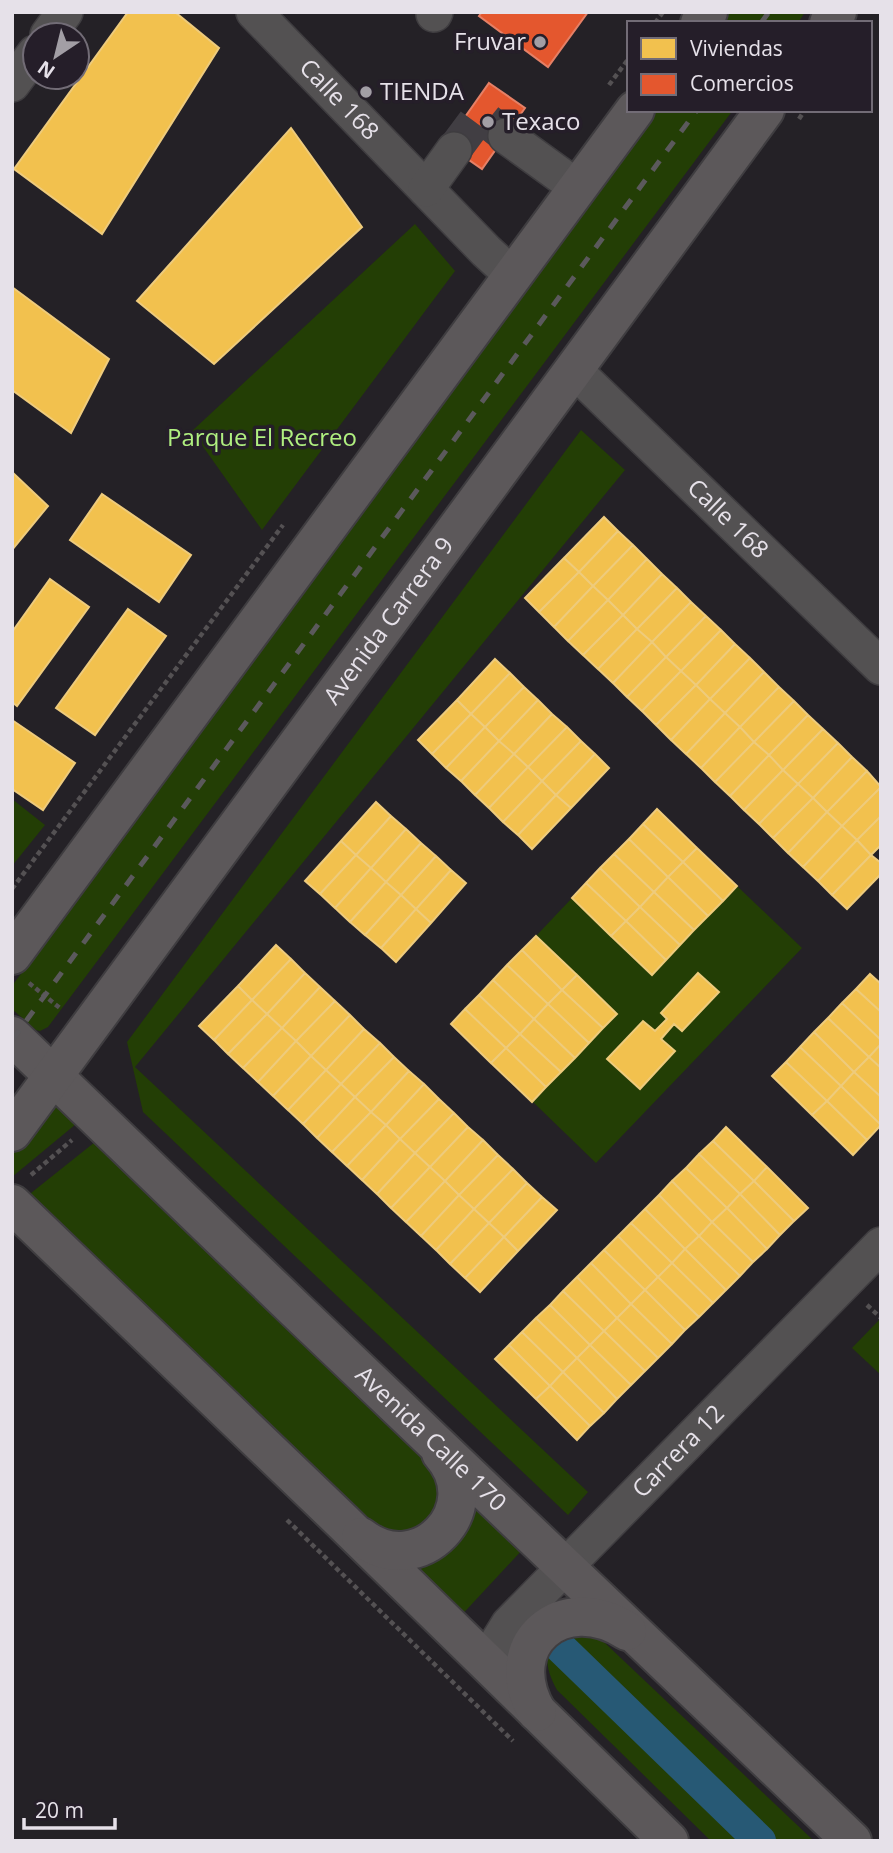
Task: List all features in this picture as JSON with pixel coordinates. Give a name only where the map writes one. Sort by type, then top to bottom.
[{"type":"main road","points":[[18,967],[634,112]]},
{"type":"main road","name":"Avenida Carrera 9","points":[[12,1132],[764,112]]},
{"type":"main road","name":"Avenida Calle 170","points":[[12,1036],[852,1841]]},
{"type":"main road","points":[[19,1192],[53,1244],[343,1522],[669,1841]]},
{"type":"main road","points":[[12,1237],[53,1244]]},
{"type":"main road","points":[[343,1522],[371,1545],[404,1551],[421,1547],[436,1539],[447,1526],[455,1511],[458,1494],[455,1477],[448,1461],[416,1424]]},
{"type":"main road","points":[[538,1714],[527,1696],[524,1675],[527,1654],[538,1636],[554,1623],[574,1616],[595,1616],[614,1623],[644,1642]]},
{"type":"street","name":"Calle 168","points":[[254,12],[513,276]]},
{"type":"street","points":[[506,136],[578,188]]},
{"type":"street","points":[[426,190],[454,150]]},
{"type":"street","name":"Calle 168","points":[[574,370],[881,667]]},
{"type":"street","name":"Carrera 12","points":[[491,1667],[496,1645],[509,1624],[881,1245]]},
{"type":"path","points":[[18,967],[69,1015]]},
{"type":"path","points":[[19,1192],[74,1139]]},
{"type":"path","points":[[279,1512],[521,1748]]},
{"type":"green space","points":[[730,12],[805,12],[799,21],[723,21]]},
{"type":"green space","points":[[657,112],[732,112],[48,1027],[36,1030],[12,1009],[12,986]]},
{"type":"green space","name":"Parque El Recreo","points":[[415,224],[455,271],[262,530],[192,431]]},
{"type":"green space","points":[[581,430],[625,470],[135,1067],[588,1492],[568,1515],[143,1112],[127,1042]]},
{"type":"green space","points":[[12,799],[45,825],[12,866]]},
{"type":"green space","points":[[737,886],[802,948],[596,1163],[533,1102],[617,1014],[536,936],[572,898],[651,975]],"holes":[[[698,973],[718,993],[682,1031],[674,1024],[661,1039],[675,1052],[640,1089],[607,1059],[643,1021],[655,1031],[667,1019],[661,1013]]]},
{"type":"green space","points":[[52,1106],[59,1108],[76,1124],[12,1177],[12,1151],[45,1110]]},
{"type":"green space","points":[[95,1142],[441,1473],[439,1514],[400,1541],[347,1502],[26,1197]]},
{"type":"green space","points":[[881,1318],[881,1375],[852,1348]]},
{"type":"green space","points":[[476,1501],[525,1547],[458,1619],[410,1573],[424,1568],[453,1547],[466,1527]]},
{"type":"green space","points":[[593,1635],[605,1643],[814,1841],[711,1841],[557,1690],[548,1664],[548,1651],[553,1638]]},
{"type":"building: Viviendas","points":[[128,12],[175,12],[219,48],[102,234],[14,169],[71,91],[91,91],[91,63]]},
{"type":"building: Viviendas","points":[[291,128],[362,227],[214,364],[137,301]]},
{"type":"building: Viviendas","points":[[12,287],[109,359],[71,433],[12,390]]},
{"type":"building: Viviendas","points":[[12,472],[48,506],[12,550]]},
{"type":"building: Viviendas","points":[[102,494],[191,555],[159,602],[70,540]]},
{"type":"building: Viviendas","points":[[604,517],[618,531],[579,572],[564,558]]},
{"type":"building: Viviendas","points":[[618,531],[633,545],[593,586],[579,572]]},
{"type":"building: Viviendas","points":[[633,545],[647,559],[608,600],[593,586]]},
{"type":"building: Viviendas","points":[[564,558],[579,572],[539,612],[525,598]]},
{"type":"building: Viviendas","points":[[647,559],[662,574],[623,615],[608,600]]},
{"type":"building: Viviendas","points":[[579,572],[593,586],[554,627],[539,612]]},
{"type":"building: Viviendas","points":[[662,574],[677,588],[637,629],[623,615]]},
{"type":"building: Viviendas","points":[[50,579],[89,607],[17,706],[12,702],[12,632]]},
{"type":"building: Viviendas","points":[[593,586],[608,600],[568,641],[554,627]]},
{"type":"building: Viviendas","points":[[677,588],[691,602],[652,642],[637,629]]},
{"type":"building: Viviendas","points":[[608,600],[623,615],[583,655],[568,641]]},
{"type":"building: Viviendas","points":[[691,602],[706,616],[666,657],[652,642]]},
{"type":"building: Viviendas","points":[[128,609],[166,636],[95,735],[56,708]]},
{"type":"building: Viviendas","points":[[623,615],[637,629],[598,669],[583,655]]},
{"type":"building: Viviendas","points":[[706,616],[721,630],[681,671],[666,657]]},
{"type":"building: Viviendas","points":[[637,629],[652,642],[613,683],[598,669]]},
{"type":"building: Viviendas","points":[[721,630],[735,644],[696,685],[681,671]]},
{"type":"building: Viviendas","points":[[652,642],[666,657],[627,697],[613,683]]},
{"type":"building: Viviendas","points":[[735,644],[750,658],[710,699],[696,685]]},
{"type":"building: Viviendas","points":[[666,657],[681,671],[642,711],[627,697]]},
{"type":"building: Viviendas","points":[[750,658],[764,672],[725,713],[710,699]]},
{"type":"building: Viviendas","points":[[495,659],[510,673],[471,714],[457,700]]},
{"type":"building: Viviendas","points":[[681,671],[696,685],[656,725],[642,711]]},
{"type":"building: Viviendas","points":[[764,672],[779,687],[740,727],[725,713]]},
{"type":"building: Viviendas","points":[[510,673],[524,687],[485,727],[471,714]]},
{"type":"building: Viviendas","points":[[696,685],[710,699],[671,740],[656,725]]},
{"type":"building: Viviendas","points":[[524,687],[538,700],[499,741],[485,727]]},
{"type":"building: Viviendas","points":[[779,687],[794,701],[754,742],[740,727]]},
{"type":"building: Viviendas","points":[[710,699],[725,713],[686,754],[671,740]]},
{"type":"building: Viviendas","points":[[457,700],[471,714],[432,754],[418,740]]},
{"type":"building: Viviendas","points":[[538,700],[552,714],[514,754],[499,741]]},
{"type":"building: Viviendas","points":[[794,701],[808,715],[769,755],[754,742]]},
{"type":"building: Viviendas","points":[[725,713],[740,727],[701,768],[686,754]]},
{"type":"building: Viviendas","points":[[471,714],[485,727],[446,768],[432,754]]},
{"type":"building: Viviendas","points":[[552,714],[567,727],[528,767],[514,754]]},
{"type":"building: Viviendas","points":[[808,715],[823,729],[783,770],[769,755]]},
{"type":"building: Viviendas","points":[[12,720],[75,763],[43,810],[12,789]]},
{"type":"building: Viviendas","points":[[485,727],[499,741],[461,781],[446,768]]},
{"type":"building: Viviendas","points":[[567,727],[581,741],[542,781],[528,767]]},
{"type":"building: Viviendas","points":[[740,727],[754,742],[715,782],[701,768]]},
{"type":"building: Viviendas","points":[[823,729],[838,743],[798,784],[783,770]]},
{"type":"building: Viviendas","points":[[499,741],[514,754],[475,795],[461,781]]},
{"type":"building: Viviendas","points":[[581,741],[595,754],[556,795],[542,781]]},
{"type":"building: Viviendas","points":[[754,742],[769,755],[730,796],[715,782]]},
{"type":"building: Viviendas","points":[[838,743],[852,757],[813,798],[798,784]]},
{"type":"building: Viviendas","points":[[514,754],[528,767],[489,808],[475,795]]},
{"type":"building: Viviendas","points":[[595,754],[609,768],[571,808],[556,795]]},
{"type":"building: Viviendas","points":[[769,755],[783,770],[744,810],[730,796]]},
{"type":"building: Viviendas","points":[[852,757],[867,771],[827,812],[813,798]]},
{"type":"building: Viviendas","points":[[528,767],[542,781],[503,822],[489,808]]},
{"type":"building: Viviendas","points":[[783,770],[798,784],[759,824],[744,810]]},
{"type":"building: Viviendas","points":[[867,771],[881,787],[842,826],[827,812]]},
{"type":"building: Viviendas","points":[[542,781],[556,795],[518,835],[503,822]]},
{"type":"building: Viviendas","points":[[798,784],[813,798],[773,838],[759,824]]},
{"type":"building: Viviendas","points":[[881,787],[881,816],[857,840],[842,826]]},
{"type":"building: Viviendas","points":[[556,795],[571,808],[532,849],[518,835]]},
{"type":"building: Viviendas","points":[[813,798],[827,812],[788,853],[773,838]]},
{"type":"building: Viviendas","points":[[376,802],[391,816],[356,855],[341,841]]},
{"type":"building: Viviendas","points":[[657,809],[697,848],[683,862],[643,824]]},
{"type":"building: Viviendas","points":[[827,812],[842,826],[803,867],[788,853]]},
{"type":"building: Viviendas","points":[[391,816],[406,829],[371,868],[356,855]]},
{"type":"building: Viviendas","points":[[881,816],[881,845],[871,855],[857,840]]},
{"type":"building: Viviendas","points":[[643,824],[683,862],[668,877],[629,839]]},
{"type":"building: Viviendas","points":[[842,826],[857,840],[818,881],[803,867]]},
{"type":"building: Viviendas","points":[[406,829],[421,843],[386,882],[371,868]]},
{"type":"building: Viviendas","points":[[629,839],[668,877],[654,892],[614,854]]},
{"type":"building: Viviendas","points":[[857,840],[871,855],[832,895],[818,881]]},
{"type":"building: Viviendas","points":[[341,841],[356,855],[320,894],[305,881]]},
{"type":"building: Viviendas","points":[[421,843],[436,856],[401,895],[386,882]]},
{"type":"building: Viviendas","points":[[697,848],[737,886],[723,901],[683,862]]},
{"type":"building: Viviendas","points":[[614,854],[654,892],[640,907],[600,868]]},
{"type":"building: Viviendas","points":[[356,855],[371,868],[335,908],[320,894]]},
{"type":"building: Viviendas","points":[[871,855],[881,863],[881,874],[847,909],[832,895]]},
{"type":"building: Viviendas","points":[[436,856],[451,870],[416,909],[401,895]]},
{"type":"building: Viviendas","points":[[683,862],[723,901],[708,916],[668,877]]},
{"type":"building: Viviendas","points":[[371,868],[386,882],[350,922],[335,908]]},
{"type":"building: Viviendas","points":[[600,868],[640,907],[626,921],[586,883]]},
{"type":"building: Viviendas","points":[[451,870],[466,883],[431,923],[416,909]]},
{"type":"building: Viviendas","points":[[668,877],[708,916],[694,930],[654,892]]},
{"type":"building: Viviendas","points":[[386,882],[401,895],[365,935],[350,922]]},
{"type":"building: Viviendas","points":[[586,883],[626,921],[611,936],[572,898]]},
{"type":"building: Viviendas","points":[[654,892],[694,930],[680,945],[640,907]]},
{"type":"building: Viviendas","points":[[401,895],[416,909],[381,948],[365,935]]},
{"type":"building: Viviendas","points":[[640,907],[680,945],[666,960],[626,921]]},
{"type":"building: Viviendas","points":[[416,909],[431,923],[396,962],[381,948]]},
{"type":"building: Viviendas","points":[[626,921],[666,960],[652,975],[611,936]]},
{"type":"building: Viviendas","points":[[536,936],[577,975],[562,990],[522,950]]},
{"type":"building: Viviendas","points":[[276,945],[291,959],[252,1000],[238,986]]},
{"type":"building: Viviendas","points":[[522,950],[562,990],[548,1004],[507,965]]},
{"type":"building: Viviendas","points":[[291,959],[305,973],[267,1014],[252,1000]]},
{"type":"building: Viviendas","points":[[507,965],[548,1004],[534,1019],[493,980]]},
{"type":"building: Viviendas","points":[[305,973],[320,987],[282,1028],[267,1014]]},
{"type":"building: Viviendas","points":[[698,973],[719,992],[682,1031],[674,1024],[661,1039],[675,1051],[640,1089],[607,1059],[643,1021],[655,1031],[667,1019],[661,1013]]},
{"type":"building: Viviendas","points":[[870,974],[881,984],[881,1012],[856,989]]},
{"type":"building: Viviendas","points":[[577,975],[617,1014],[603,1028],[562,990]]},
{"type":"building: Viviendas","points":[[493,980],[534,1019],[520,1034],[479,995]]},
{"type":"building: Viviendas","points":[[238,986],[252,1000],[214,1040],[199,1026]]},
{"type":"building: Viviendas","points":[[320,987],[335,1001],[296,1041],[282,1028]]},
{"type":"building: Viviendas","points":[[856,989],[881,1012],[881,1040],[842,1003]]},
{"type":"building: Viviendas","points":[[562,990],[603,1028],[589,1043],[548,1004]]},
{"type":"building: Viviendas","points":[[479,995],[520,1034],[506,1048],[465,1009]]},
{"type":"building: Viviendas","points":[[252,1000],[267,1014],[228,1054],[214,1040]]},
{"type":"building: Viviendas","points":[[335,1001],[350,1015],[311,1056],[296,1041]]},
{"type":"building: Viviendas","points":[[842,1003],[881,1040],[881,1044],[869,1057],[828,1018]]},
{"type":"building: Viviendas","points":[[548,1004],[589,1043],[575,1058],[534,1019]]},
{"type":"building: Viviendas","points":[[465,1009],[506,1048],[491,1063],[451,1024]]},
{"type":"building: Viviendas","points":[[267,1014],[282,1028],[243,1068],[228,1054]]},
{"type":"building: Viviendas","points":[[350,1015],[364,1029],[326,1070],[311,1056]]},
{"type":"building: Viviendas","points":[[828,1018],[869,1057],[854,1072],[814,1032]]},
{"type":"building: Viviendas","points":[[534,1019],[575,1058],[561,1072],[520,1034]]},
{"type":"building: Viviendas","points":[[282,1028],[296,1041],[258,1082],[243,1068]]},
{"type":"building: Viviendas","points":[[364,1029],[380,1043],[341,1084],[326,1070]]},
{"type":"building: Viviendas","points":[[814,1032],[854,1072],[841,1086],[800,1047]]},
{"type":"building: Viviendas","points":[[520,1034],[561,1072],[546,1087],[506,1048]]},
{"type":"building: Viviendas","points":[[296,1041],[311,1056],[273,1096],[258,1082]]},
{"type":"building: Viviendas","points":[[380,1043],[394,1057],[355,1097],[341,1084]]},
{"type":"building: Viviendas","points":[[881,1044],[881,1068],[869,1057]]},
{"type":"building: Viviendas","points":[[800,1047],[841,1086],[827,1101],[786,1062]]},
{"type":"building: Viviendas","points":[[506,1048],[546,1087],[532,1102],[491,1063]]},
{"type":"building: Viviendas","points":[[311,1056],[326,1070],[288,1110],[273,1096]]},
{"type":"building: Viviendas","points":[[394,1057],[409,1071],[371,1112],[355,1097]]},
{"type":"building: Viviendas","points":[[869,1057],[881,1068],[881,1097],[854,1072]]},
{"type":"building: Viviendas","points":[[786,1062],[827,1101],[812,1115],[772,1076]]},
{"type":"building: Viviendas","points":[[326,1070],[341,1084],[303,1124],[288,1110]]},
{"type":"building: Viviendas","points":[[409,1071],[424,1084],[386,1125],[371,1112]]},
{"type":"building: Viviendas","points":[[854,1072],[881,1097],[881,1125],[841,1086]]},
{"type":"building: Viviendas","points":[[341,1084],[355,1097],[317,1138],[303,1124]]},
{"type":"building: Viviendas","points":[[424,1084],[439,1099],[400,1139],[386,1125]]},
{"type":"building: Viviendas","points":[[841,1086],[881,1125],[867,1140],[827,1101]]},
{"type":"building: Viviendas","points":[[355,1097],[371,1112],[332,1152],[317,1138]]},
{"type":"building: Viviendas","points":[[439,1099],[454,1113],[415,1153],[400,1139]]},
{"type":"building: Viviendas","points":[[827,1101],[867,1140],[853,1155],[812,1115]]},
{"type":"building: Viviendas","points":[[371,1112],[386,1125],[347,1166],[332,1152]]},
{"type":"building: Viviendas","points":[[454,1113],[468,1127],[430,1167],[415,1153]]},
{"type":"building: Viviendas","points":[[386,1125],[400,1139],[362,1180],[347,1166]]},
{"type":"building: Viviendas","points":[[468,1127],[483,1140],[445,1181],[430,1167]]},
{"type":"building: Viviendas","points":[[726,1127],[767,1167],[754,1181],[713,1141]]},
{"type":"building: Viviendas","points":[[400,1139],[415,1153],[377,1194],[362,1180]]},
{"type":"building: Viviendas","points":[[483,1140],[498,1155],[459,1195],[445,1181]]},
{"type":"building: Viviendas","points":[[713,1141],[754,1181],[740,1194],[699,1154]]},
{"type":"building: Viviendas","points":[[415,1153],[430,1167],[391,1208],[377,1194]]},
{"type":"building: Viviendas","points":[[699,1154],[740,1194],[727,1208],[686,1168]]},
{"type":"building: Viviendas","points":[[498,1155],[513,1169],[474,1209],[459,1195]]},
{"type":"building: Viviendas","points":[[430,1167],[445,1181],[406,1222],[391,1208]]},
{"type":"building: Viviendas","points":[[767,1167],[808,1208],[794,1221],[754,1181]]},
{"type":"building: Viviendas","points":[[686,1168],[727,1208],[712,1222],[672,1181]]},
{"type":"building: Viviendas","points":[[513,1169],[527,1183],[489,1223],[474,1209]]},
{"type":"building: Viviendas","points":[[445,1181],[459,1195],[421,1236],[406,1222]]},
{"type":"building: Viviendas","points":[[672,1181],[712,1222],[699,1236],[659,1195]]},
{"type":"building: Viviendas","points":[[754,1181],[794,1221],[780,1235],[740,1194]]},
{"type":"building: Viviendas","points":[[527,1183],[542,1197],[504,1237],[489,1223]]},
{"type":"building: Viviendas","points":[[740,1194],[780,1235],[767,1249],[727,1208]]},
{"type":"building: Viviendas","points":[[459,1195],[474,1209],[436,1250],[421,1236]]},
{"type":"building: Viviendas","points":[[659,1195],[699,1236],[685,1249],[645,1209]]},
{"type":"building: Viviendas","points":[[542,1197],[557,1210],[518,1251],[504,1237]]},
{"type":"building: Viviendas","points":[[727,1208],[767,1249],[753,1262],[712,1222]]},
{"type":"building: Viviendas","points":[[474,1209],[489,1223],[450,1264],[436,1250]]},
{"type":"building: Viviendas","points":[[645,1209],[685,1249],[672,1263],[631,1223]]},
{"type":"building: Viviendas","points":[[712,1222],[753,1262],[740,1276],[699,1236]]},
{"type":"building: Viviendas","points":[[489,1223],[504,1237],[465,1278],[450,1264]]},
{"type":"building: Viviendas","points":[[631,1223],[672,1263],[658,1277],[618,1236]]},
{"type":"building: Viviendas","points":[[618,1236],[658,1277],[645,1290],[604,1250]]},
{"type":"building: Viviendas","points":[[699,1236],[740,1276],[726,1290],[685,1249]]},
{"type":"building: Viviendas","points":[[504,1237],[518,1251],[480,1292],[465,1278]]},
{"type":"building: Viviendas","points":[[685,1249],[726,1290],[713,1303],[672,1263]]},
{"type":"building: Viviendas","points":[[604,1250],[645,1290],[631,1304],[591,1263]]},
{"type":"building: Viviendas","points":[[591,1263],[631,1304],[617,1318],[577,1277]]},
{"type":"building: Viviendas","points":[[672,1263],[713,1303],[699,1317],[658,1277]]},
{"type":"building: Viviendas","points":[[577,1277],[617,1318],[604,1331],[563,1291]]},
{"type":"building: Viviendas","points":[[658,1277],[699,1317],[685,1330],[645,1290]]},
{"type":"building: Viviendas","points":[[645,1290],[685,1330],[672,1344],[631,1304]]},
{"type":"building: Viviendas","points":[[563,1291],[604,1331],[590,1345],[550,1305]]},
{"type":"building: Viviendas","points":[[631,1304],[672,1344],[658,1358],[617,1318]]},
{"type":"building: Viviendas","points":[[550,1305],[590,1345],[577,1358],[536,1318]]},
{"type":"building: Viviendas","points":[[536,1318],[577,1358],[563,1372],[522,1332]]},
{"type":"building: Viviendas","points":[[617,1318],[658,1358],[645,1371],[604,1331]]},
{"type":"building: Viviendas","points":[[604,1331],[645,1371],[631,1385],[590,1345]]},
{"type":"building: Viviendas","points":[[522,1332],[563,1372],[550,1386],[509,1345]]},
{"type":"building: Viviendas","points":[[509,1345],[550,1386],[536,1399],[495,1359]]},
{"type":"building: Viviendas","points":[[590,1345],[631,1385],[617,1399],[577,1358]]},
{"type":"building: Viviendas","points":[[577,1358],[617,1399],[604,1413],[563,1372]]},
{"type":"building: Viviendas","points":[[563,1372],[604,1413],[590,1426],[550,1386]]},
{"type":"building: Viviendas","points":[[550,1386],[590,1426],[577,1440],[536,1399]]},
{"type":"building: Comercios","name":"Fruvar","points":[[482,12],[588,12],[548,67],[479,16]]},
{"type":"building: Comercios","name":"Texaco","points":[[489,83],[525,108],[482,169],[446,144]]},
{"type":"waterway","points":[[561,1648],[760,1841]]},
{"type":"tunnel","points":[[454,150],[480,115],[506,136]]},
{"type":"railway","points":[[762,21],[769,12]]},
{"type":"railway","points":[[12,1040],[696,112]]},
{"type":"place","name":"Fruvar","points":[[540,42]]},
{"type":"place","name":"TIENDA","points":[[366,92]]},
{"type":"place","name":"Texaco","points":[[488,122]]}]
